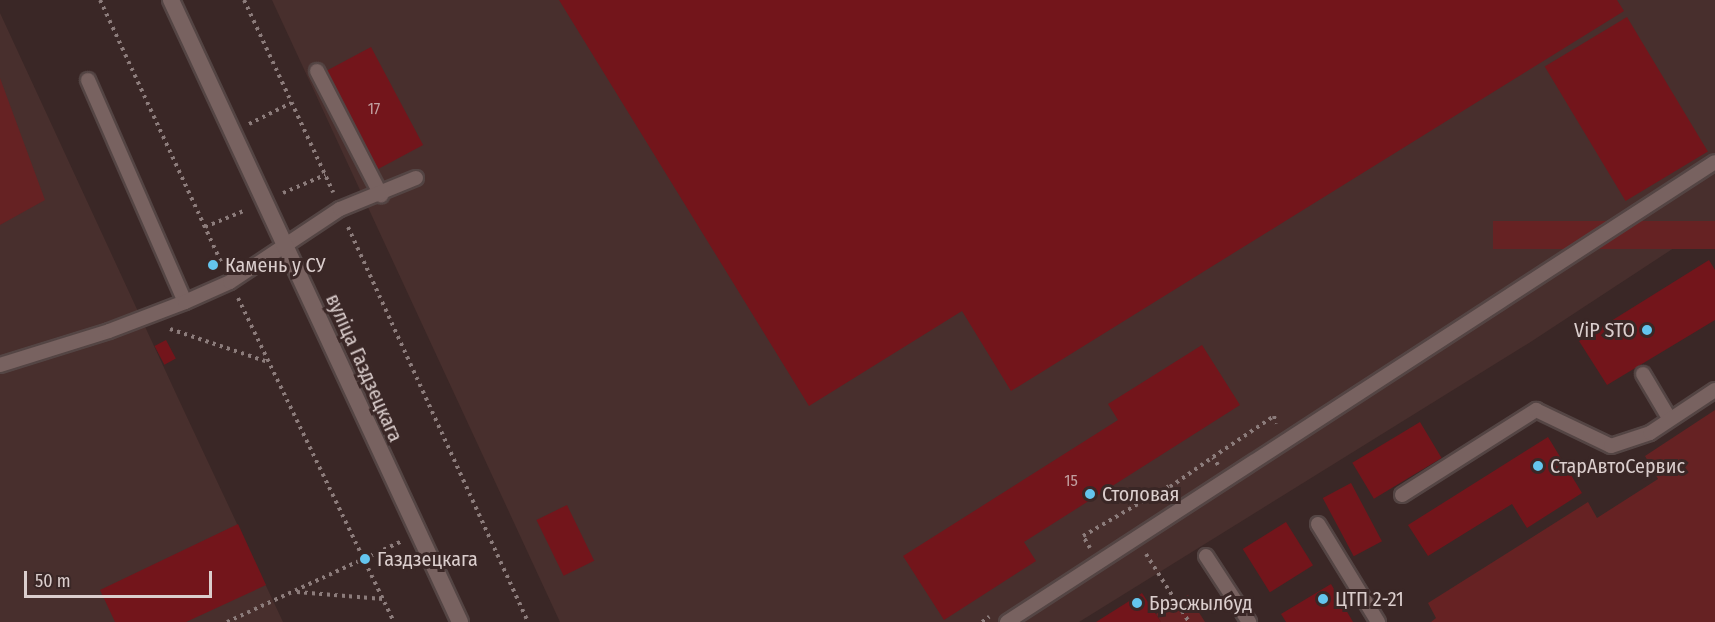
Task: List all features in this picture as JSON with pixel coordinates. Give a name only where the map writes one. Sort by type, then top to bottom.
[{"type":"street","name":"вуліца Газдзецкага","points":[[171,0],[417,534],[460,622]]},
{"type":"lane","points":[[317,71],[381,195]]},
{"type":"lane","points":[[88,80],[185,302]]},
{"type":"lane","points":[[1007,622],[1715,162]]},
{"type":"lane","points":[[0,365],[142,319],[230,282],[340,209],[381,195],[416,178]]},
{"type":"lane","points":[[1642,374],[1669,418]]},
{"type":"lane","points":[[1402,495],[1536,410],[1611,446],[1650,433],[1669,418],[1715,390]]},
{"type":"lane","points":[[1318,524],[1378,622]]},
{"type":"lane","points":[[1206,555],[1249,622]]},
{"type":"path","points":[[244,0],[528,622]]},
{"type":"path","points":[[233,132],[291,103]]},
{"type":"path","points":[[142,319],[269,363]]},
{"type":"path","points":[[1093,554],[1083,536],[1169,486],[1213,457]]},
{"type":"path","points":[[1169,486],[1174,493]]},
{"type":"path","points":[[227,622],[417,534]]},
{"type":"path","points":[[1136,539],[1190,622]]},
{"type":"path","points":[[365,559],[394,622]]},
{"type":"path","points":[[295,591],[383,599]]},
{"type":"shaded area","points":[[272,0],[1715,0],[1715,221],[1529,343],[1079,622],[560,622]]},
{"type":"shaded area","points":[[0,13],[178,398],[283,622],[0,622]]},
{"type":"shaded area","points":[[0,78],[45,200],[0,225]]},
{"type":"shaded area","points":[[1493,221],[1715,221],[1715,249],[1493,249]]},
{"type":"shaded area","points":[[1715,410],[1715,622],[1431,622],[1436,618],[1428,603],[1588,502],[1597,518],[1658,479],[1645,456]]},
{"type":"shaded area","points":[[1188,595],[1205,622],[1161,622],[1156,614]]},
{"type":"building","points":[[559,0],[1617,0],[1624,11],[1011,391],[962,311],[809,406]]},
{"type":"building","points":[[1627,17],[1708,152],[1626,201],[1545,66]]},
{"type":"building","points":[[371,47],[423,145],[376,170],[324,72]]},
{"type":"building","name":"ViP STO","points":[[1709,260],[1715,270],[1715,320],[1607,385],[1579,341]]},
{"type":"building","points":[[166,340],[176,359],[164,365],[155,346]]},
{"type":"building","points":[[1202,345],[1240,405],[1024,542],[1036,561],[944,620],[903,556],[1118,420],[1108,404]]},
{"type":"building","points":[[1420,422],[1442,458],[1374,499],[1352,463]]},
{"type":"building","points":[[1548,437],[1582,493],[1527,528],[1512,504],[1428,556],[1408,525]]},
{"type":"building","points":[[1351,483],[1382,541],[1354,556],[1323,498]]},
{"type":"building","points":[[567,505],[594,561],[564,576],[536,520]]},
{"type":"building","points":[[1286,522],[1313,565],[1270,592],[1243,549]]},
{"type":"building","points":[[238,524],[266,585],[186,622],[115,622],[100,590]]},
{"type":"building","name":"ЦТП 2-21","points":[[1331,584],[1353,622],[1286,622],[1281,614]]},
{"type":"building","name":"Брэсжылбуд","points":[[1142,593],[1161,622],[1096,622]]},
{"type":"place","name":"Камень у СУ","points":[[213,265]]},
{"type":"place","name":"ViP STO","points":[[1647,330]]},
{"type":"place","name":"СтарАвтоСервис","points":[[1538,466]]},
{"type":"place","name":"Столовая","points":[[1090,494]]},
{"type":"place","name":"Газдзецкага","points":[[365,559]]},
{"type":"place","name":"ЦТП 2-21","points":[[1323,599]]},
{"type":"place","name":"Брэсжылбуд","points":[[1137,603]]}]
